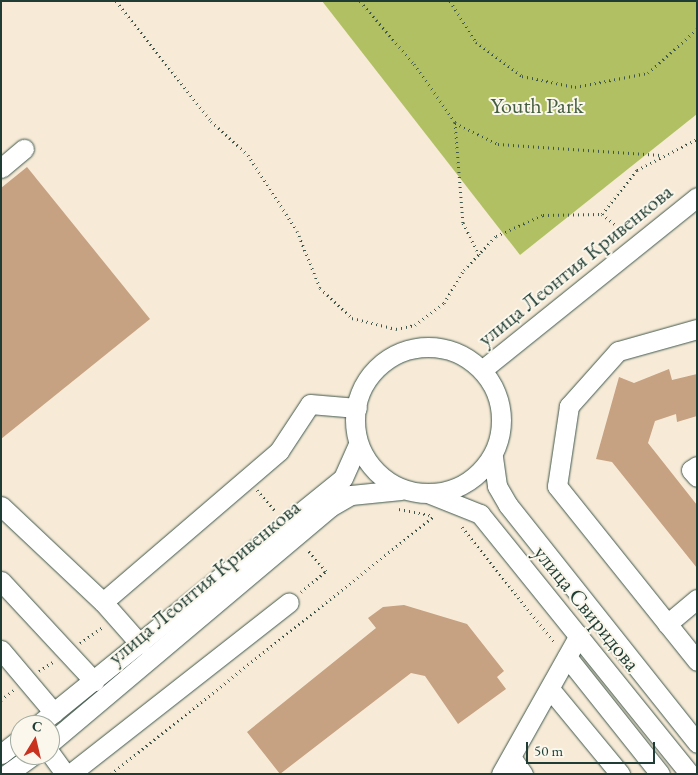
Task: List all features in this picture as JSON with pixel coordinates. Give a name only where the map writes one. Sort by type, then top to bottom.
[{"type":"street","points":[[1,168],[24,150]]},
{"type":"street","name":"улица Леонтия Кривенкова","points":[[482,370],[697,197]]},
{"type":"street","points":[[697,328],[618,351],[570,406],[557,486],[697,661]]},
{"type":"street","points":[[434,347],[463,356],[482,370],[501,407],[500,438],[493,457],[461,483],[430,494],[402,490],[367,464],[358,445],[356,408],[361,389],[376,367],[401,352],[434,347]]},
{"type":"street","points":[[103,602],[279,451],[310,404],[356,408]]},
{"type":"street","name":"улица Леонтия Кривенкова","points":[[51,715],[343,478],[358,445]]},
{"type":"street","name":"улица Свиридова","points":[[493,457],[497,486],[508,505],[697,743]]},
{"type":"street","points":[[697,466],[691,470],[697,477]]},
{"type":"street","name":"улица Леонтия Кривенкова","points":[[60,735],[330,507],[351,495],[402,490]]},
{"type":"street","name":"улица Свиридова","points":[[430,494],[480,514],[690,774]]},
{"type":"street","points":[[1,506],[103,602],[140,644]]},
{"type":"street","points":[[1,581],[94,681]]},
{"type":"street","points":[[666,624],[697,599]]},
{"type":"street","points":[[70,774],[289,602]]},
{"type":"street","points":[[501,774],[579,635]]},
{"type":"street","points":[[1,650],[54,713]]},
{"type":"street","points":[[567,658],[660,774]]},
{"type":"street","points":[[550,689],[620,774]]},
{"type":"street","points":[[511,757],[523,774]]},
{"type":"street","points":[[6,774],[19,765]]},
{"type":"path","points":[[116,1],[211,120],[248,155],[298,231],[320,288],[352,318],[396,330],[415,325],[444,303],[478,255],[496,236],[543,215],[602,214],[637,246]]},
{"type":"path","points":[[360,1],[414,64],[455,122],[498,144],[662,155]]},
{"type":"path","points":[[450,1],[476,42],[522,76],[575,87],[648,73],[697,29]]},
{"type":"path","points":[[455,122],[463,223],[478,255]]},
{"type":"path","points":[[602,214],[637,170],[662,155],[697,139]]},
{"type":"path","points":[[393,508],[439,517]]},
{"type":"path","points":[[111,774],[430,515]]},
{"type":"path","points":[[458,522],[567,658]]},
{"type":"path","points":[[289,602],[326,571],[307,549],[314,544]]},
{"type":"green space","name":"Youth Park","points":[[322,1],[697,1],[697,114],[520,255]]},
{"type":"building","points":[[27,167],[150,319],[1,439],[1,188]]},
{"type":"building","points":[[669,369],[672,380],[697,374],[697,416],[677,422],[676,414],[655,421],[648,443],[697,505],[697,568],[612,462],[596,459],[619,377],[634,383]]},
{"type":"building","points":[[404,605],[467,624],[504,671],[497,677],[506,689],[458,724],[425,676],[411,673],[280,774],[247,732],[376,628],[368,618],[383,607]]}]
